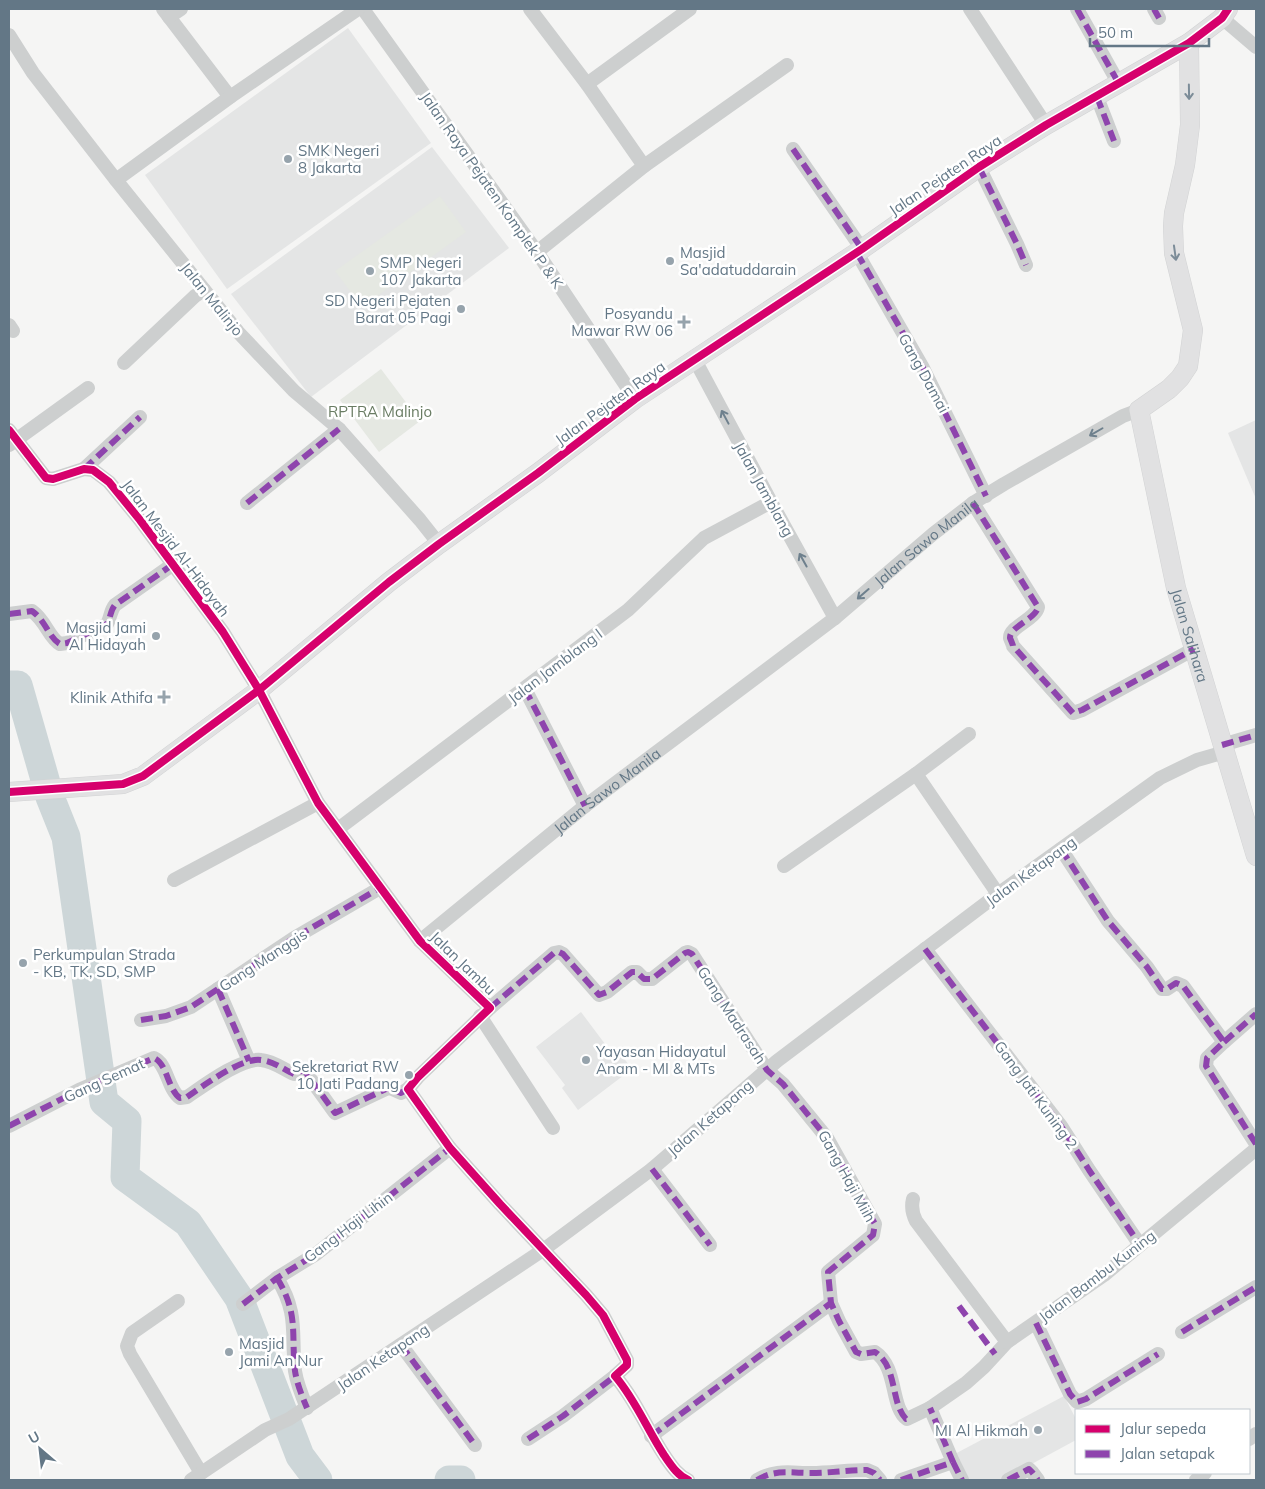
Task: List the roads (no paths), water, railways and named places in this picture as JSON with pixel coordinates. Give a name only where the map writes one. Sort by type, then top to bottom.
[{"type":"street","points":[[182,9],[166,13],[230,97]]},
{"type":"street","points":[[116,180],[230,97],[358,9]]},
{"type":"street","name":"Jalan Raya Pejaten Komplek P & K","points":[[363,9],[537,252],[635,399]]},
{"type":"street","points":[[532,9],[644,166]]},
{"type":"street","points":[[587,84],[690,9]]},
{"type":"street","points":[[970,9],[1046,125]]},
{"type":"street","points":[[1076,9],[1119,84]]},
{"type":"street","points":[[1225,13],[1256,47]]},
{"type":"street","name":"Jalan Pejaten Raya","points":[[9,792],[123,784],[138,779],[151,771],[259,690],[388,582],[538,473],[635,399],[859,251],[979,167],[1046,125],[1188,43],[1225,13]]},
{"type":"street","name":"Jalan Malinjo","points":[[9,35],[33,72],[116,180],[238,332],[294,391],[339,429],[439,544]]},
{"type":"street","name":"Jalan Sawo Manila","points":[[420,941],[585,806],[836,618],[933,534],[986,496],[1123,416],[1140,410],[1169,389],[1180,378],[1188,366],[1193,330],[1174,252],[1173,226],[1174,213],[1185,165],[1190,125],[1188,43]]},
{"type":"street","points":[[537,252],[644,166],[787,65]]},
{"type":"street","points":[[1097,97],[1114,141]]},
{"type":"street","name":"Gang Damai","points":[[793,150],[859,251],[924,368],[986,496]]},
{"type":"street","points":[[979,167],[1026,265]]},
{"type":"street","points":[[124,363],[195,296],[204,290]]},
{"type":"street","name":"Jalan Jamblang","points":[[695,360],[836,618]]},
{"type":"street","points":[[88,388],[11,439],[48,480],[84,469],[140,417]]},
{"type":"street","name":"Jalan Salihara","points":[[1140,410],[1176,588],[1256,856]]},
{"type":"street","points":[[247,503],[339,429]]},
{"type":"street","name":"Jalan Mesjid Al-Hidayah","points":[[84,469],[93,470],[109,482],[140,520],[222,632],[259,690]]},
{"type":"street","name":"Jalan Jamblang I","points":[[338,829],[628,610],[704,538],[771,502]]},
{"type":"street","points":[[974,504],[1038,607],[1036,613],[1011,632],[1010,638],[1013,646],[1072,713],[1082,710],[1194,648]]},
{"type":"street","points":[[9,614],[32,611],[41,617],[55,641],[60,644],[67,643],[108,624],[111,610],[115,605],[172,565]]},
{"type":"street","points":[[525,689],[585,806]]},
{"type":"street","name":"Jalan Jambu","points":[[259,690],[318,803],[420,941],[485,1012],[408,1089]]},
{"type":"street","points":[[784,866],[916,774],[969,734]]},
{"type":"street","name":"Jalan Ketapang","points":[[196,1477],[258,1434],[289,1420],[543,1250],[652,1169],[767,1070],[925,949],[998,894],[1160,778],[1256,735]]},
{"type":"street","points":[[916,774],[998,894]]},
{"type":"street","points":[[174,880],[318,803]]},
{"type":"street","points":[[1062,849],[1108,921],[1164,990],[1176,983],[1183,986],[1224,1042]]},
{"type":"street","name":"Gang Manggis","points":[[140,1020],[177,1013],[196,1004],[294,938],[380,888]]},
{"type":"street","name":"Gang Jati Kuning 2","points":[[925,949],[1061,1126],[1140,1245]]},
{"type":"street","name":"Gang Madrasah","points":[[485,1012],[554,954],[559,952],[563,954],[599,995],[606,994],[632,972],[637,972],[644,979],[652,979],[685,953],[689,952],[767,1070]]},
{"type":"street","points":[[218,989],[249,1061],[262,1060],[278,1065],[294,1074],[304,1070],[335,1113],[388,1088],[402,1093],[408,1089],[450,1148],[543,1250],[574,1281],[602,1315],[627,1360],[627,1365],[615,1376],[528,1439]]},
{"type":"street","points":[[485,1012],[553,1128]]},
{"type":"street","points":[[1256,1014],[1207,1058],[1206,1066],[1256,1144]]},
{"type":"street","name":"Gang Semat","points":[[9,1126],[79,1090],[156,1058],[160,1062],[175,1093],[178,1097],[182,1098],[187,1097],[230,1069],[249,1061]]},
{"type":"street","name":"Gang Haji Miih","points":[[767,1070],[783,1084],[827,1138],[875,1224],[874,1233],[869,1239],[828,1272],[832,1303],[854,1349],[861,1354],[876,1352],[882,1358],[892,1378],[901,1414],[906,1419],[911,1418]]},
{"type":"street","name":"Gang Haji Lihin","points":[[243,1304],[277,1278],[316,1254],[450,1148]]},
{"type":"street","name":"Jalan Bambu Kuning","points":[[911,1418],[930,1408],[975,1376],[1007,1342],[1104,1275],[1256,1149]]},
{"type":"street","points":[[652,1169],[710,1245]]},
{"type":"street","points":[[913,1199],[911,1205],[912,1214],[916,1221],[1007,1342]]},
{"type":"street","points":[[277,1278],[286,1293],[294,1319],[295,1370],[307,1408]]},
{"type":"street","points":[[1182,1332],[1256,1287]]},
{"type":"street","points":[[178,1301],[132,1333],[127,1346],[196,1477]]},
{"type":"street","points":[[651,1436],[832,1303]]},
{"type":"street","points":[[1036,1323],[1070,1394],[1077,1402],[1086,1399],[1158,1354]]},
{"type":"street","points":[[401,1345],[475,1445]]},
{"type":"street","points":[[615,1376],[634,1404],[651,1436],[674,1469],[688,1480]]},
{"type":"street","points":[[930,1408],[952,1462],[962,1480]]},
{"type":"street","points":[[900,1480],[952,1462]]},
{"type":"street","points":[[1008,1480],[1029,1469],[1038,1480]]},
{"type":"street","points":[[757,1480],[777,1472],[811,1473],[867,1470],[874,1473],[880,1480]]},
{"type":"waterway","points":[[9,685],[18,685],[50,797],[66,837],[104,1102],[127,1121],[125,1177],[188,1223],[239,1298],[300,1456],[318,1480]]},
{"type":"waterway","points":[[449,1480],[461,1480]]},
{"type":"place","name":"SMK Negeri 8 Jakarta","points":[[288,159]]},
{"type":"place","name":"Masjid Sa'adatuddarain","points":[[670,261]]},
{"type":"place","name":"SMP Negeri 107 Jakarta","points":[[370,271]]},
{"type":"place","name":"SD Negeri Pejaten Barat 05 Pagi","points":[[461,309]]},
{"type":"place","name":"Posyandu Mawar RW 06","points":[[684,322]]},
{"type":"place","name":"Masjid Jami Al Hidayah","points":[[156,636]]},
{"type":"place","name":"Klinik Athifa","points":[[164,697]]},
{"type":"place","name":"Perkumpulan Strada - KB, TK, SD, SMP","points":[[23,963]]},
{"type":"place","name":"Yayasan Hidayatul Anam - MI & MTs","points":[[586,1060]]},
{"type":"place","name":"Sekretariat RW 10 Jati Padang","points":[[409,1075]]},
{"type":"place","name":"Masjid Jami An Nur","points":[[229,1352]]},
{"type":"place","name":"MI Al Hikmah","points":[[1038,1430]]},
{"type":"park label","name":"RPTRA Malinjo","points":[[380,411]]}]
